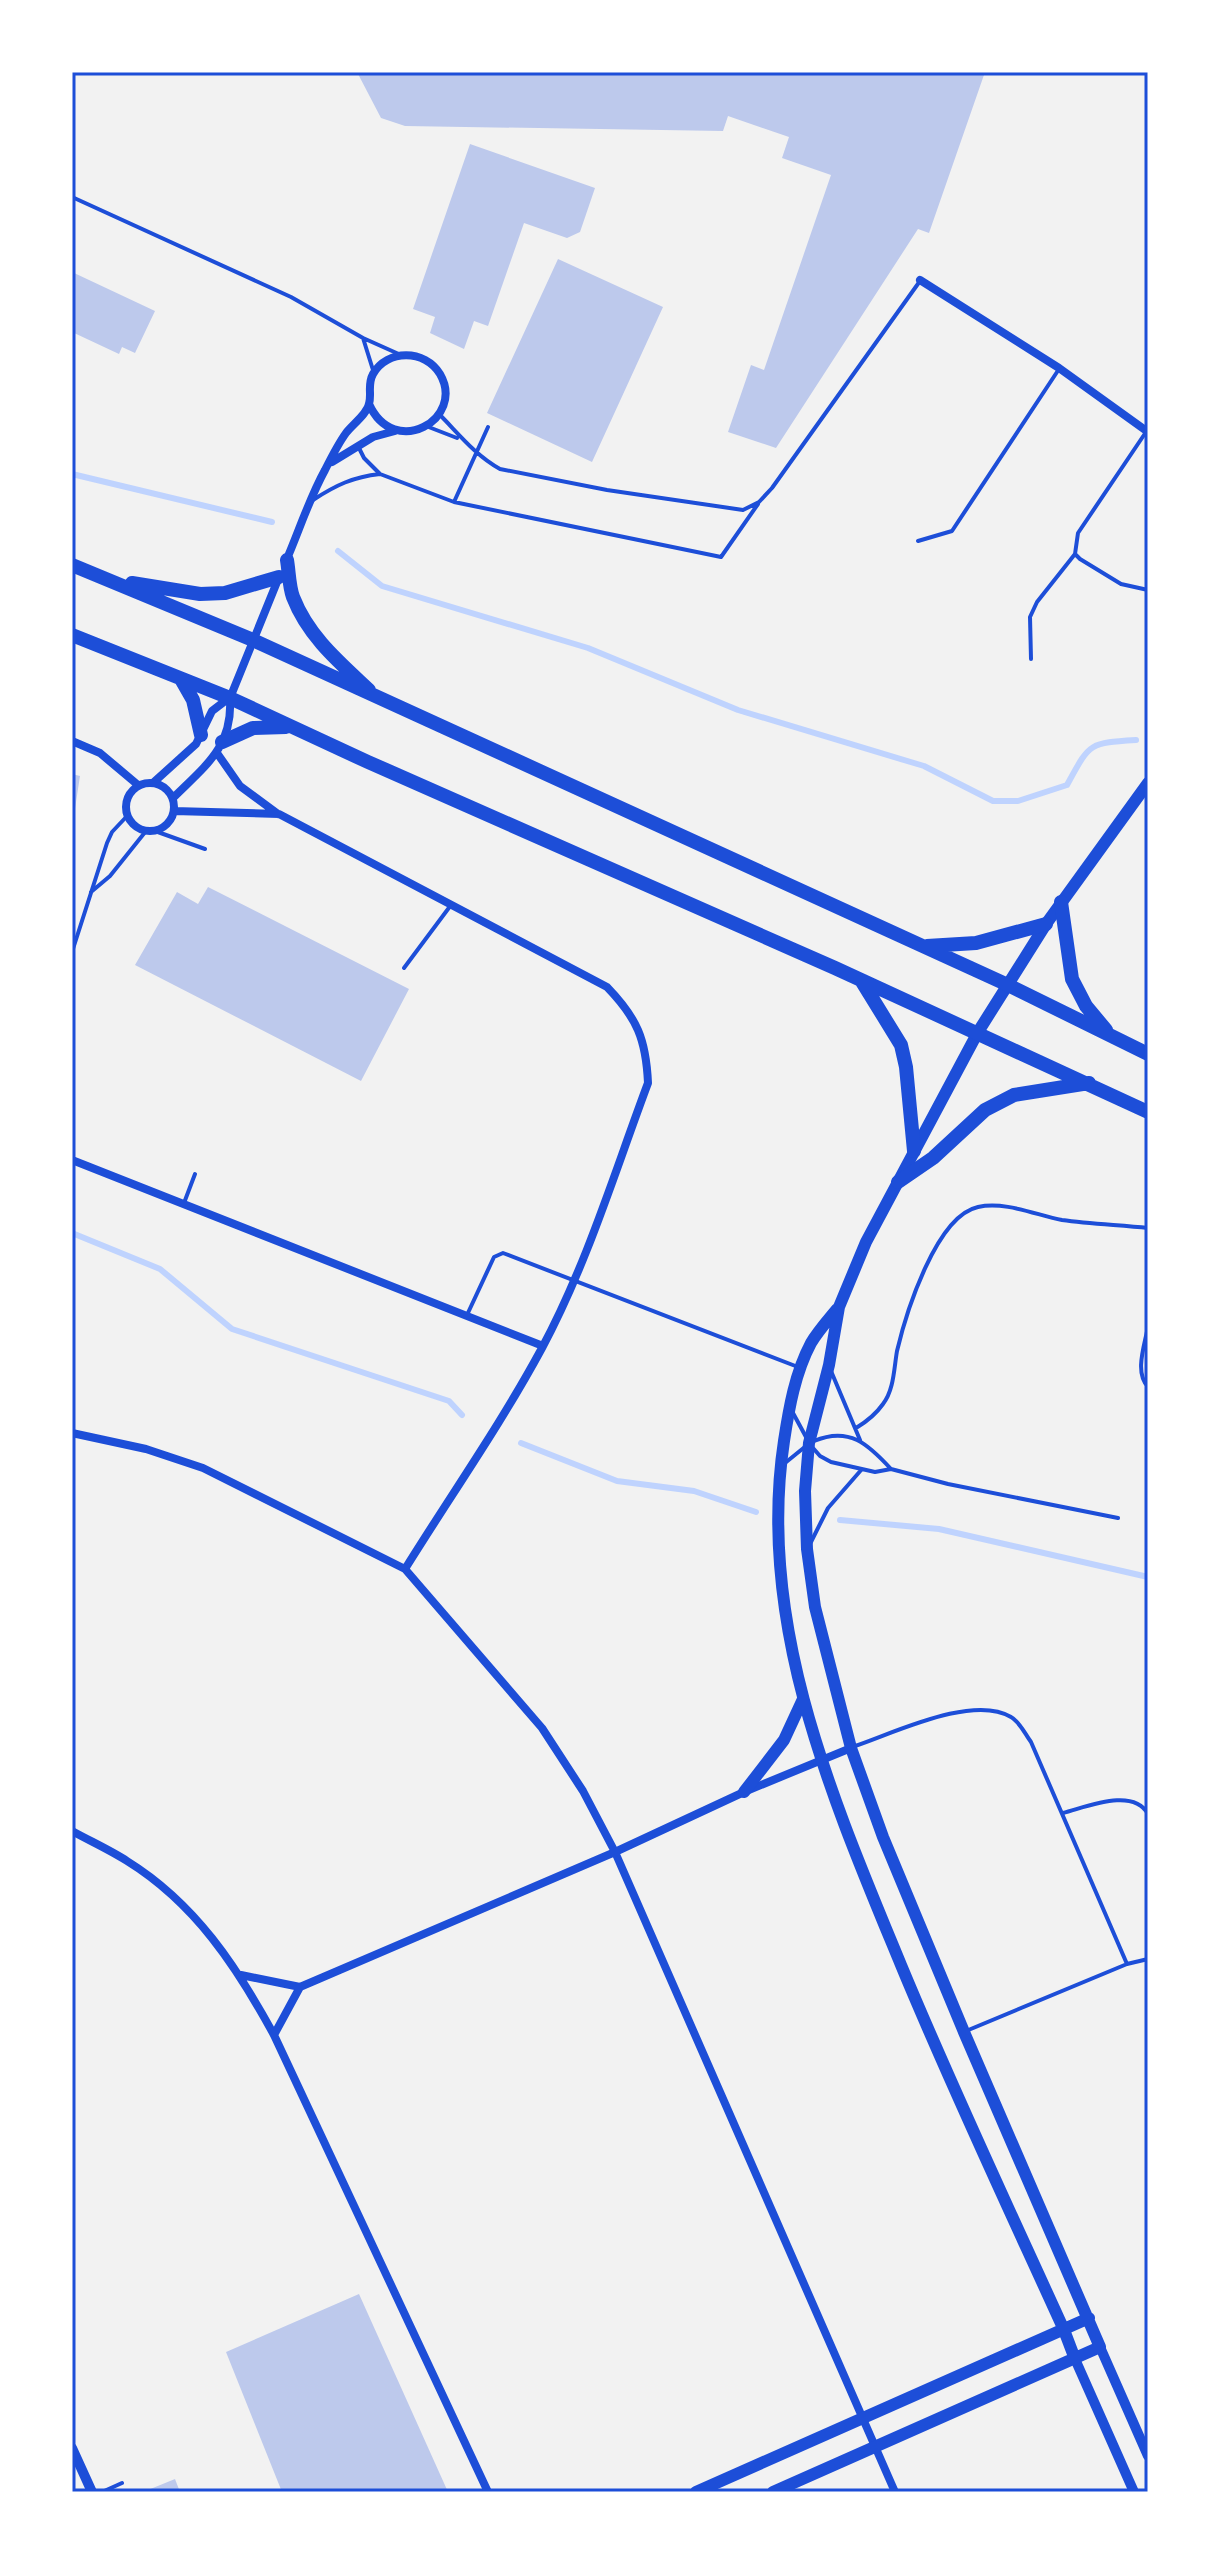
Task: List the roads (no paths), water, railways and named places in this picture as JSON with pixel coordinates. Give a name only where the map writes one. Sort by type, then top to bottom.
[{"type":"main road","points":[[287,560],[292,595],[308,627],[332,655],[381,701]]},
{"type":"main road","points":[[72,565],[253,640],[1008,985],[1148,1054]]},
{"type":"main road","points":[[108,579],[200,594],[225,593],[279,577]]},
{"type":"main road","points":[[72,635],[230,698],[978,1032],[1148,1112]]},
{"type":"main road","points":[[181,679],[193,700],[201,735]]},
{"type":"main road","points":[[220,748],[253,728],[294,728]]},
{"type":"main road","points":[[773,2492],[1100,2347],[964,2032],[883,1837],[851,1748],[815,1607],[807,1549],[805,1491],[809,1443],[829,1365],[839,1307],[866,1242],[978,1032],[1061,902],[1148,783]]},
{"type":"main road","points":[[1061,902],[1072,979],[1086,1006],[1111,1036]]},
{"type":"main road","points":[[922,946],[976,943],[1046,924]]},
{"type":"main road","points":[[861,980],[901,1045],[914,1151]]},
{"type":"main road","points":[[898,1182],[933,1158],[985,1110],[1014,1095],[1089,1083]]},
{"type":"main road","points":[[839,1307],[812,1341],[800,1368],[789,1407],[777,1494],[784,1610],[803,1699],[853,1848],[934,2045],[1075,2359]]},
{"type":"main road","points":[[744,1792],[784,1740],[803,1699]]},
{"type":"main road","points":[[696,2492],[1089,2318]]},
{"type":"street","points":[[920,280],[1059,368],[1147,432]]},
{"type":"street","points":[[403,355],[424,359],[440,374],[444,394],[439,414],[426,426],[406,432],[379,421],[369,404],[369,382],[374,373],[386,361],[403,355]]},
{"type":"street","points":[[173,798],[220,748],[231,718],[230,698],[279,577],[328,465],[369,404]]},
{"type":"street","points":[[328,465],[373,437],[395,430]]},
{"type":"street","points":[[154,782],[169,791],[174,811],[168,824],[150,831],[138,828],[128,815],[128,798],[138,785],[154,782],[196,744],[212,711],[230,698]]},
{"type":"street","points":[[72,741],[100,753],[138,785]]},
{"type":"street","points":[[220,748],[240,786],[279,814],[607,987],[629,1010],[647,1052],[648,1083],[574,1282],[507,1410],[405,1569]]},
{"type":"street","points":[[174,811],[279,814]]},
{"type":"street","points":[[72,1160],[543,1346]]},
{"type":"street","points":[[72,1433],[146,1449],[203,1468],[405,1569],[542,1728],[583,1791],[615,1852],[895,2492]]},
{"type":"street","points":[[241,1975],[300,1987],[851,1748]]},
{"type":"street","points":[[72,1831],[129,1861],[169,1894],[213,1936],[241,1975],[274,2035],[488,2492]]},
{"type":"street","points":[[274,2035],[300,1987]]},
{"type":"street","points":[[1100,2347],[1148,2456]]},
{"type":"street","points":[[1075,2359],[1134,2492]]},
{"type":"street","points":[[72,2448],[92,2492]]},
{"type":"lane","points":[[72,197],[291,297],[363,338],[403,355]]},
{"type":"lane","points":[[358,446],[364,458],[380,474],[454,502],[721,557],[920,280]]},
{"type":"lane","points":[[363,338],[374,373]]},
{"type":"lane","points":[[918,541],[952,531],[1059,368]]},
{"type":"lane","points":[[439,414],[486,462],[500,469],[728,509],[743,510],[759,502]]},
{"type":"lane","points":[[426,426],[460,438]]},
{"type":"lane","points":[[454,502],[488,427]]},
{"type":"lane","points":[[1031,659],[1030,617],[1037,602],[1075,554],[1078,533],[1147,432]]},
{"type":"lane","points":[[312,501],[336,484],[380,474]]},
{"type":"lane","points":[[1075,554],[1121,584],[1148,590]]},
{"type":"lane","points":[[72,952],[112,832],[128,815]]},
{"type":"lane","points":[[90,894],[150,831],[205,849]]},
{"type":"lane","points":[[404,968],[451,905]]},
{"type":"lane","points":[[184,1203],[195,1174]]},
{"type":"lane","points":[[856,1428],[869,1420],[885,1402],[904,1324],[928,1262],[947,1227],[961,1213],[979,1206],[999,1206],[1064,1220],[1148,1228]]},
{"type":"lane","points":[[467,1315],[498,1254],[503,1253],[800,1368]]},
{"type":"lane","points":[[1148,1326],[1141,1377],[1148,1387]]},
{"type":"lane","points":[[829,1365],[860,1440],[891,1469]]},
{"type":"lane","points":[[789,1407],[809,1443],[820,1456],[831,1462],[875,1472],[891,1469],[948,1484],[1118,1518]]},
{"type":"lane","points":[[780,1468],[809,1443],[826,1436],[860,1440]]},
{"type":"lane","points":[[807,1549],[828,1508],[862,1469]]},
{"type":"lane","points":[[851,1748],[951,1713],[998,1711],[1015,1719],[1031,1742],[1127,1964]]},
{"type":"lane","points":[[1063,1813],[1123,1799],[1136,1802],[1148,1814]]},
{"type":"lane","points":[[964,2032],[1127,1964],[1148,1959]]},
{"type":"lane","points":[[102,2492],[122,2483]]},
{"type":"waterway","points":[[72,474],[272,522]]},
{"type":"waterway","points":[[338,551],[382,586],[588,648],[738,710],[924,766],[993,801],[1018,801],[1067,785],[1092,748],[1108,742],[1136,740]]},
{"type":"waterway","points":[[72,1233],[160,1269],[232,1329],[449,1401],[462,1415]]},
{"type":"waterway","points":[[521,1443],[617,1481],[694,1491],[756,1512]]},
{"type":"waterway","points":[[840,1520],[939,1529],[1148,1577]]}]
